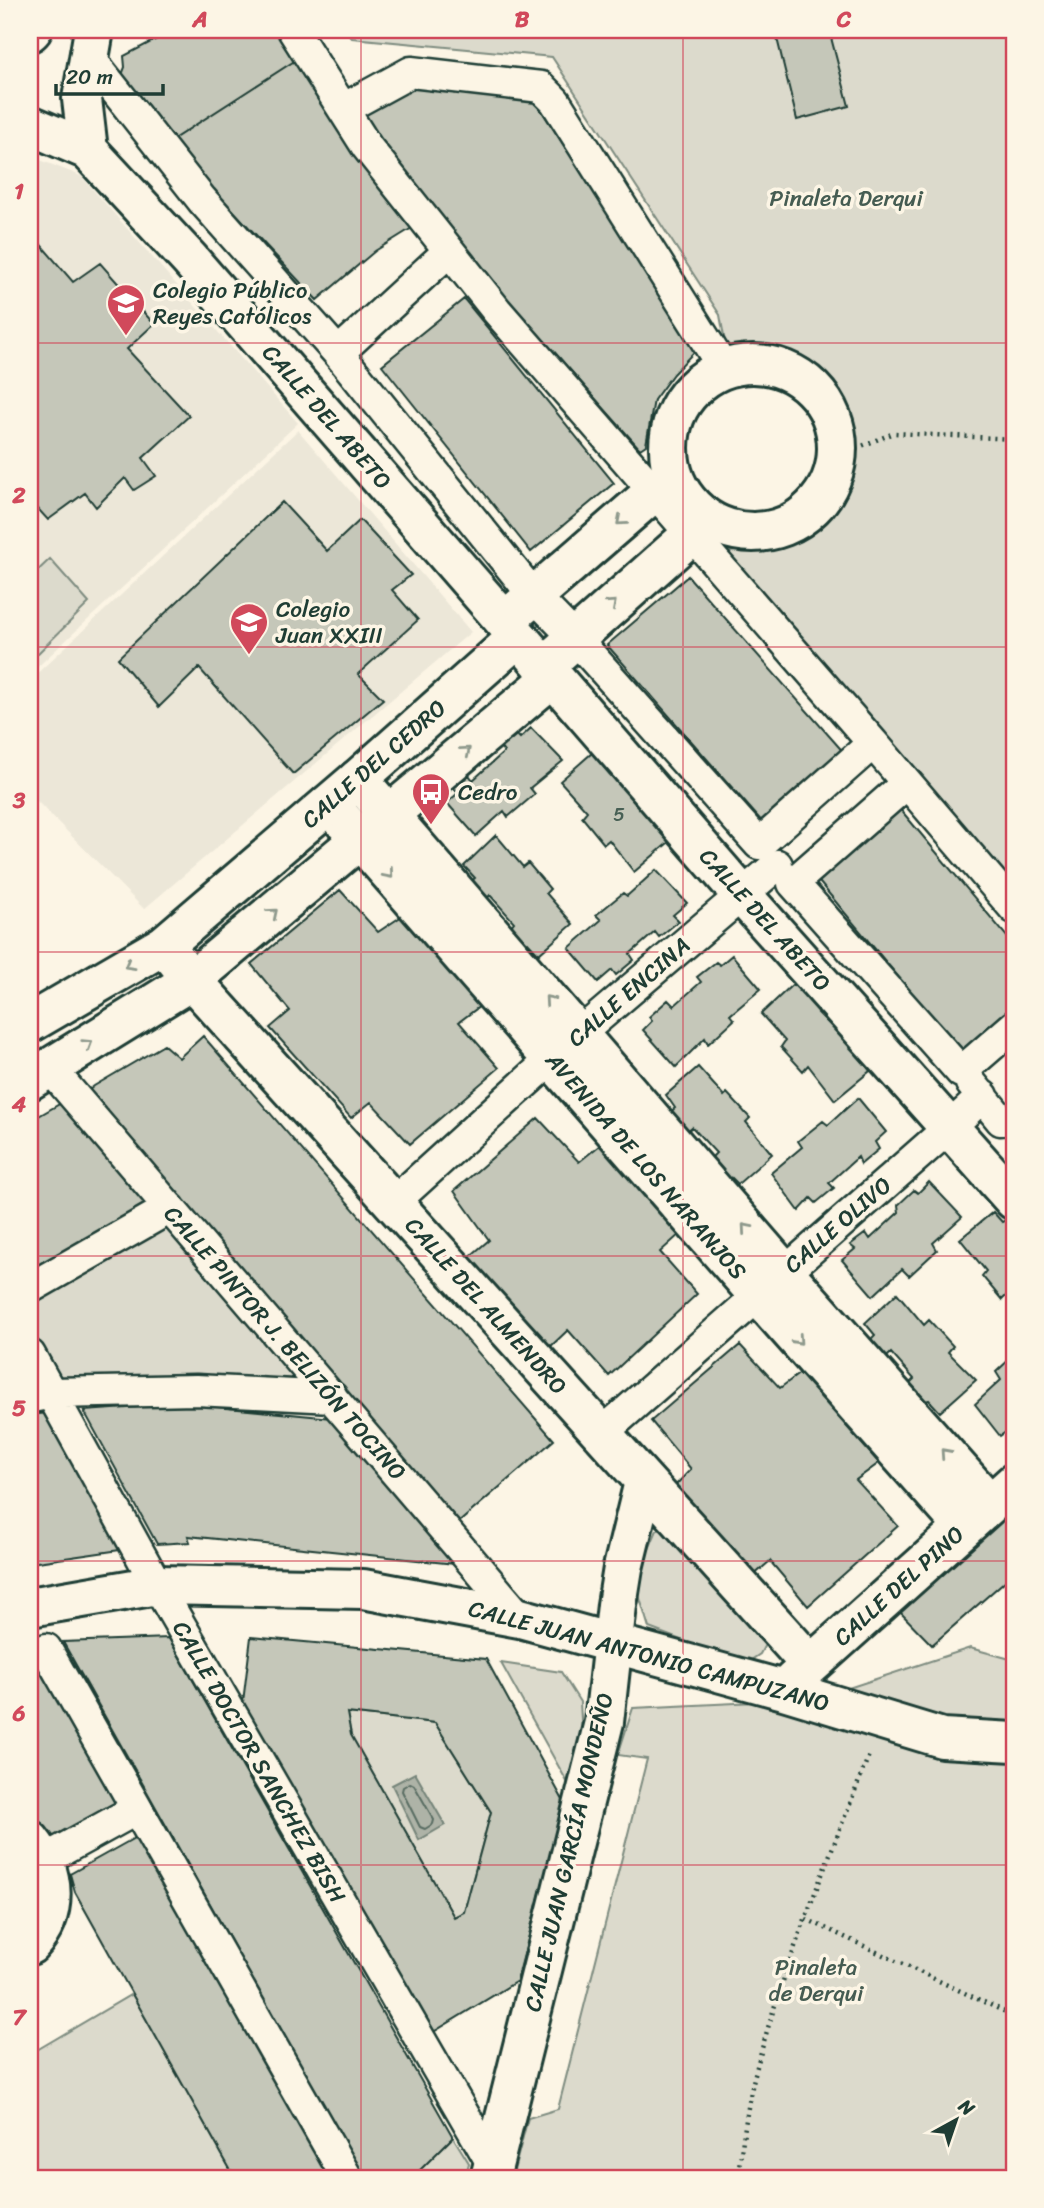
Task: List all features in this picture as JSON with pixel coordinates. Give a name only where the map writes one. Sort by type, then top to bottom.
[{"type":"street","points":[[293,30],[367,147],[497,311],[666,488],[690,505],[700,527],[873,743],[1014,908]]},
{"type":"street","points":[[88,150],[82,99],[92,43]]},
{"type":"street","points":[[92,43],[202,200],[338,353],[534,596],[575,638],[961,1072],[1010,1119]]},
{"type":"street","points":[[343,109],[411,72],[541,87],[555,101],[724,369]]},
{"type":"street","points":[[30,125],[88,150]]},
{"type":"street","name":"CALLE DEL ABETO","points":[[88,150],[190,260],[742,895],[1014,1200]]},
{"type":"street","points":[[338,353],[449,251]]},
{"type":"street","points":[[666,488],[669,439],[675,416],[686,396],[697,385],[724,369],[754,364],[785,370],[804,382],[820,398],[834,426],[837,456],[833,475],[813,508],[781,528],[763,532],[700,527]]},
{"type":"street","name":"CALLE DEL CEDRO","points":[[30,1023],[164,945],[358,779],[512,629],[534,596],[666,488]]},
{"type":"street","name":"CALLE DEL CEDRO","points":[[40,1074],[192,980],[389,816],[548,672],[575,638],[700,527]]},
{"type":"street","points":[[776,864],[873,743]]},
{"type":"street","name":"AVENIDA DE LOS NARANJOS","points":[[358,779],[566,1046],[771,1284],[990,1505]]},
{"type":"street","points":[[776,864],[907,783]]},
{"type":"street","name":"AVENIDA DE LOS NARANJOS","points":[[329,804],[359,840],[566,1046]]},
{"type":"street","name":"CALLE ENCINA","points":[[393,1203],[566,1046],[776,864]]},
{"type":"street","name":"CALLE DEL ALMENDRO","points":[[164,945],[192,980],[644,1482],[798,1677]]},
{"type":"street","points":[[961,1072],[1014,1026]]},
{"type":"street","name":"CALLE PINTOR J. BELIZÓN TOCINO","points":[[40,1074],[170,1208],[520,1618]]},
{"type":"street","name":"CALLE OLIVO","points":[[601,1434],[983,1096]]},
{"type":"street","points":[[30,1289],[170,1208]]},
{"type":"street","name":"CALLE DOCTOR SANCHEZ BISH","points":[[30,1355],[41,1395],[157,1586],[491,2172]]},
{"type":"street","points":[[41,1395],[196,1390],[332,1396]]},
{"type":"street","name":"CALLE JUAN GARCÍA MONDEÑO","points":[[491,2172],[604,1722],[611,1643],[623,1568],[644,1482]]},
{"type":"street","name":"CALLE DEL PINO","points":[[798,1677],[990,1505]]},
{"type":"street","name":"CALLE JUAN ANTONIO CAMPUZANO","points":[[30,1607],[157,1586],[363,1589],[520,1618],[611,1643],[798,1677],[942,1738],[1014,1742]]},
{"type":"street","points":[[47,1649],[347,2178]]},
{"type":"street","points":[[30,1945],[39,1935],[50,1912],[51,1885],[37,1850],[137,1810]]},
{"type":"path","points":[[837,456],[894,433],[1014,439]]},
{"type":"path","points":[[737,2178],[754,2079],[778,1998],[873,1745]]},
{"type":"path","points":[[806,1919],[1014,2016]]},
{"type":"shaded area","name":"Colegio Público Reyes Católicos","points":[[30,156],[81,176],[298,423],[30,674]]},
{"type":"shaded area","name":"Colegio Juan XXIII","points":[[298,430],[471,632],[144,909],[30,794],[30,680]]},
{"type":"green space","name":"Pinaleta Derqui","points":[[345,30],[1014,30],[1014,915],[726,553],[795,537],[819,522],[841,415],[836,396],[811,365],[766,353],[727,353],[720,315],[552,57],[352,38]]},
{"type":"green space","points":[[50,559],[89,603],[30,661],[30,578]]},
{"type":"green space","points":[[166,1225],[309,1387],[62,1382],[30,1327],[30,1303]]},
{"type":"green space","points":[[657,1530],[671,1530],[767,1641],[760,1654],[745,1664],[649,1628],[635,1582]]},
{"type":"green space","name":"Pinaleta de Derqui","points":[[970,1648],[1014,1660],[1014,2178],[512,2178],[528,2118],[558,2109],[647,1759],[618,1755],[633,1708],[815,1699]]},
{"type":"green space","points":[[501,1663],[561,1672],[580,1702],[582,1735],[570,1787]]},
{"type":"green space","points":[[347,1713],[435,1723],[491,1812],[464,1912],[454,1917],[351,1735]]},
{"type":"green space","points":[[132,1994],[235,2178],[36,2178],[30,2167],[30,2054]]},
{"type":"green space","points":[[453,2137],[469,2163],[465,2178],[412,2178]]},
{"type":"water","points":[[415,1773],[445,1825],[419,1840],[392,1785]]},
{"type":"building","points":[[174,30],[278,30],[296,60],[169,142],[118,85],[125,67],[124,56]]},
{"type":"building","points":[[775,30],[829,30],[849,106],[797,120]]},
{"type":"building","points":[[296,60],[412,228],[375,251],[317,300],[169,142]]},
{"type":"building","points":[[407,87],[529,91],[696,350],[673,374],[654,400],[646,445],[640,449],[394,168],[358,112]]},
{"type":"building","points":[[30,232],[73,282],[100,263],[154,324],[127,349],[189,416],[143,458],[156,476],[134,490],[125,478],[96,507],[85,493],[48,520],[30,500]]},
{"type":"building","points":[[464,299],[614,483],[531,552],[382,365]]},
{"type":"building","points":[[282,502],[327,551],[360,520],[411,575],[392,590],[418,620],[358,674],[383,699],[293,774],[199,668],[159,707],[118,658]]},
{"type":"building","points":[[688,576],[846,755],[764,824],[607,645]]},
{"type":"building","points":[[531,728],[563,761],[530,788],[535,794],[508,817],[504,811],[476,836],[447,803],[458,793],[454,788],[469,775],[473,780],[504,752],[501,748],[516,734],[520,738]]},
{"type":"building","points":[[592,753],[604,767],[609,763],[623,780],[618,783],[643,811],[647,808],[663,825],[659,829],[669,842],[634,872],[609,840],[604,844],[582,817],[587,811],[560,781]]},
{"type":"building","points":[[895,803],[1014,945],[1014,1016],[966,1058],[815,877]]},
{"type":"building","points":[[496,835],[523,867],[528,863],[550,889],[546,893],[573,924],[539,954],[528,942],[524,945],[511,926],[514,922],[490,895],[485,901],[469,883],[475,878],[464,866]]},
{"type":"building","points":[[656,870],[687,903],[673,915],[679,921],[659,937],[655,932],[630,954],[634,960],[616,975],[612,970],[598,982],[569,948],[601,920],[596,915],[623,893],[627,896]]},
{"type":"building","points":[[340,890],[378,932],[402,916],[480,1006],[459,1022],[499,1068],[410,1144],[371,1102],[351,1118],[270,1028],[290,1011],[251,964]]},
{"type":"building","points":[[732,955],[761,989],[730,1015],[734,1020],[708,1044],[705,1038],[676,1067],[643,1030],[652,1021],[649,1017],[668,1000],[674,1006],[701,982],[697,977],[716,962],[720,965]]},
{"type":"building","points":[[793,984],[804,995],[808,993],[822,1008],[818,1013],[844,1039],[848,1036],[863,1053],[860,1058],[870,1071],[835,1100],[808,1065],[803,1071],[781,1047],[785,1041],[761,1014]]},
{"type":"building","points":[[203,1036],[554,1440],[457,1524],[83,1095],[164,1045],[179,1058]]},
{"type":"building","points":[[698,1067],[724,1096],[727,1093],[750,1118],[746,1122],[772,1154],[738,1184],[732,1178],[728,1183],[709,1160],[716,1153],[692,1127],[686,1132],[669,1113],[675,1108],[666,1095]]},
{"type":"building","points":[[858,1098],[886,1132],[875,1142],[879,1149],[861,1164],[858,1157],[829,1183],[834,1188],[816,1203],[811,1198],[799,1211],[771,1173],[802,1147],[798,1141],[823,1121],[828,1125]]},
{"type":"building","points":[[63,1102],[152,1205],[30,1278],[30,1121]]},
{"type":"building","points":[[538,1118],[579,1162],[600,1145],[680,1234],[660,1252],[697,1294],[609,1376],[568,1330],[548,1349],[468,1258],[489,1240],[454,1191]]},
{"type":"building","points":[[929,1182],[962,1217],[933,1243],[937,1250],[909,1276],[902,1269],[873,1296],[842,1260],[855,1249],[850,1245],[866,1233],[870,1239],[899,1212],[898,1205],[914,1190],[918,1193]]},
{"type":"building","points":[[993,1212],[1002,1222],[1006,1220],[1014,1229],[1014,1302],[1008,1294],[1002,1300],[982,1276],[986,1271],[960,1239]]},
{"type":"building","points":[[897,1293],[924,1325],[929,1320],[953,1346],[948,1352],[976,1380],[940,1412],[929,1400],[920,1403],[908,1385],[914,1379],[891,1353],[885,1359],[870,1340],[875,1335],[865,1323]]},
{"type":"building","points":[[740,1345],[780,1388],[800,1373],[879,1463],[856,1480],[898,1526],[808,1606],[770,1561],[752,1577],[672,1489],[691,1469],[651,1421]]},
{"type":"building","points":[[1014,1355],[1014,1433],[1010,1429],[1000,1436],[975,1404],[1001,1380],[996,1372]]},
{"type":"building","points":[[186,1404],[342,1419],[455,1564],[188,1536],[190,1542],[157,1544],[84,1411]]},
{"type":"building","points":[[48,1413],[120,1550],[30,1563],[30,1415]]},
{"type":"building","points":[[1014,1509],[1014,1573],[932,1645],[898,1610]]},
{"type":"building","points":[[251,1637],[486,1659],[564,1802],[517,1981],[430,2034],[243,1702]],"holes":[[[347,1713],[435,1723],[491,1812],[464,1912],[454,1917],[351,1735]]]},
{"type":"building","points":[[169,1638],[453,2137],[412,2178],[364,2178],[63,1642]]},
{"type":"building","points":[[30,1655],[123,1805],[54,1837],[40,1828],[30,1809]]},
{"type":"building","points":[[138,1836],[333,2178],[235,2178],[75,1892],[70,1874]]},
{"type":"place","name":"Colegio Público Reyes Católicos","points":[[126,337]]},
{"type":"place","name":"Colegio Juan XXIII","points":[[249,656]]},
{"type":"place","name":"Cedro","points":[[431,826]]}]
